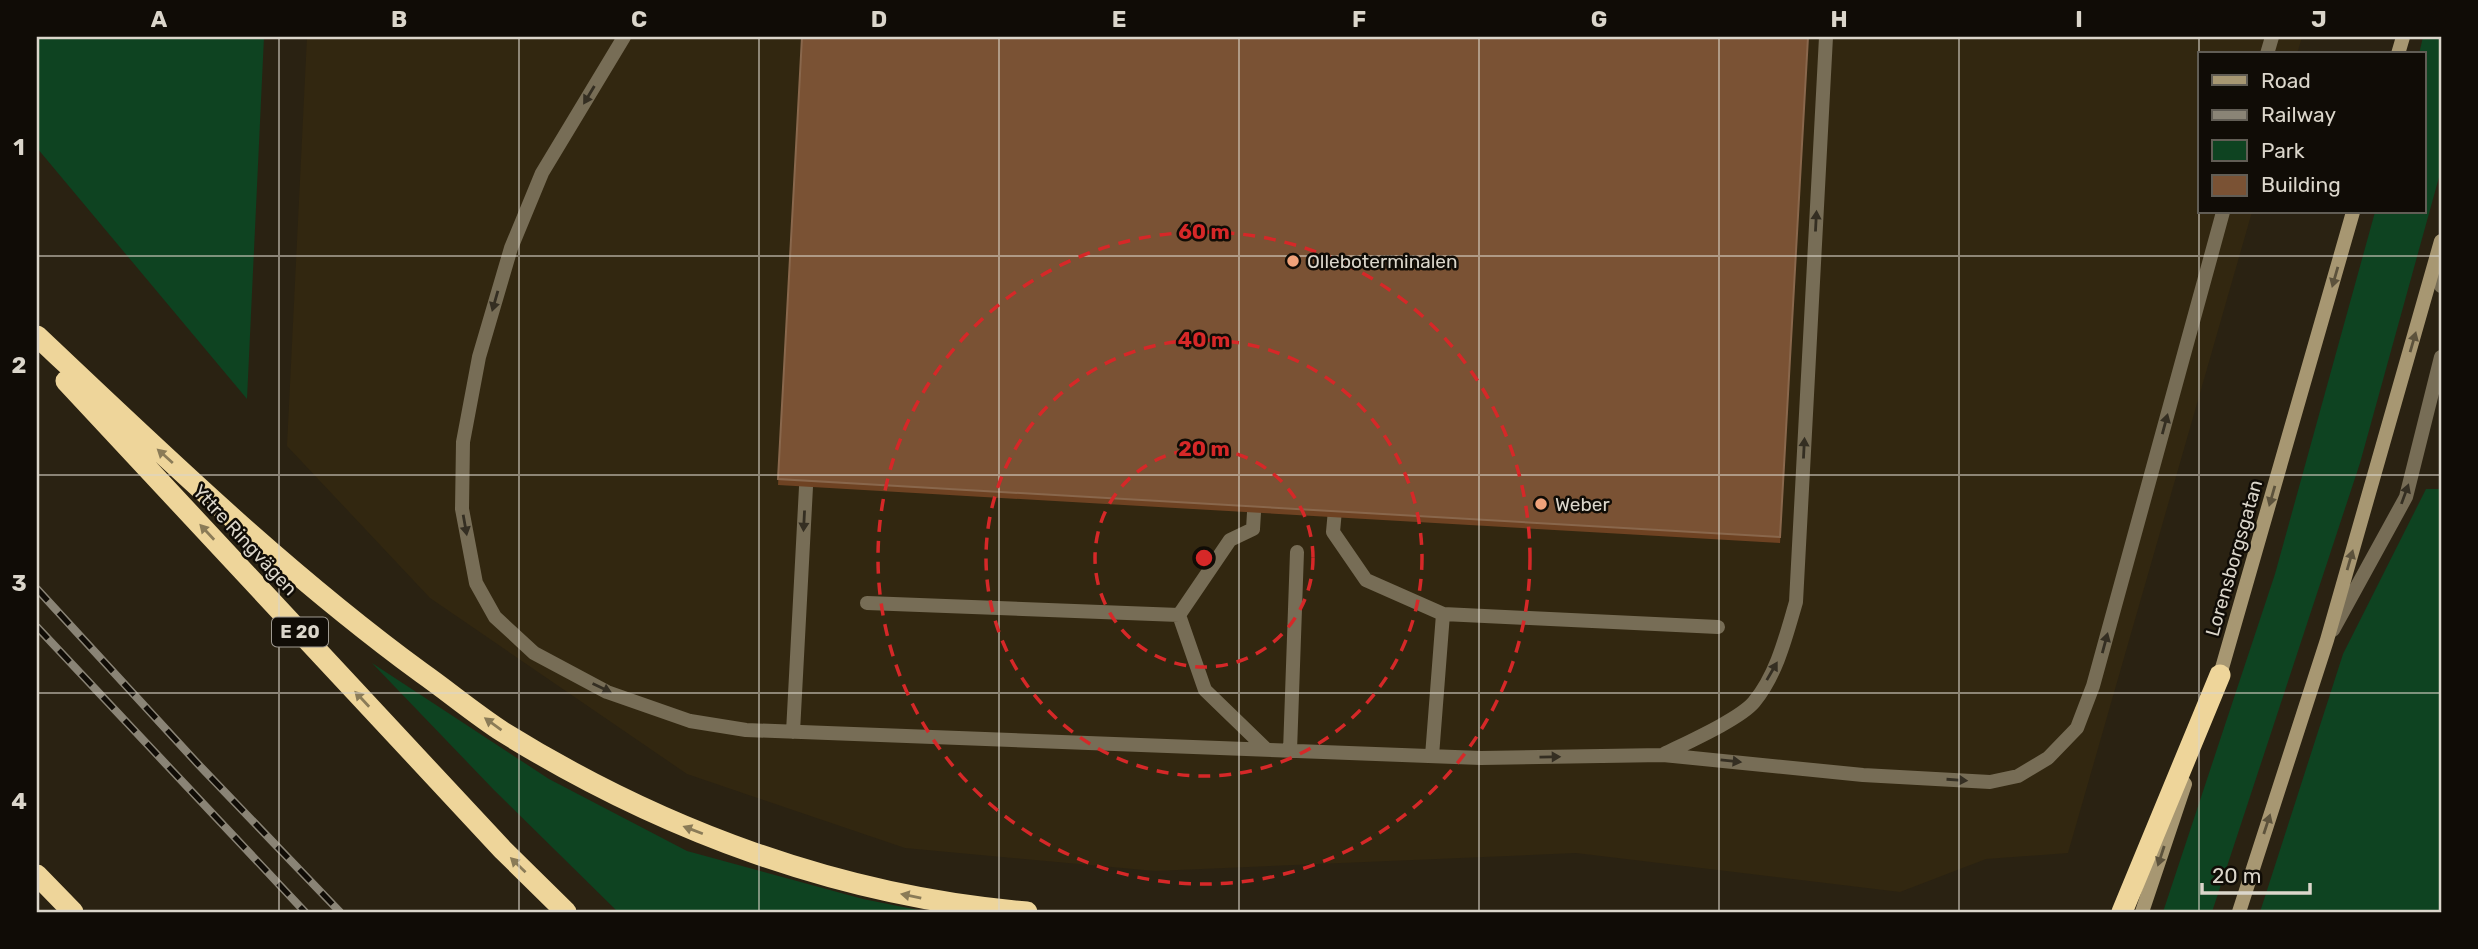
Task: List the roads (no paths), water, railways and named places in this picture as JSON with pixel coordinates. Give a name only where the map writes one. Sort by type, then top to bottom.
[{"type":"highway","points":[[37,336],[267,549],[379,641],[512,737],[591,782],[657,814],[764,858],[920,898],[1027,912]]},
{"type":"highway","name":"Yttre Ringvägen","points":[[37,350],[503,850],[566,912]]},
{"type":"highway","points":[[2122,912],[2221,675]]},
{"type":"highway","points":[[37,875],[73,912]]},
{"type":"main road","name":"Lorensborgsgatan","points":[[2142,912],[2221,675],[2352,214]]},
{"type":"main road","points":[[2239,912],[2327,640],[2441,243]]},
{"type":"street","points":[[624,37],[542,173],[511,248],[479,358],[463,442],[462,509],[475,583],[495,617],[534,653],[607,692],[690,721],[746,730],[1481,758],[1663,755],[1863,775],[1990,782],[2018,776],[2048,758],[2077,728],[2093,686],[2223,214]]},
{"type":"street","points":[[1663,755],[1714,729],[1753,704],[1778,661],[1796,602],[1826,37]]},
{"type":"street","points":[[2441,243],[2441,286]]},
{"type":"street","points":[[2327,640],[2406,497],[2441,357]]},
{"type":"street","points":[[793,732],[807,454]]},
{"type":"street","points":[[1179,615],[1230,540],[1254,529],[1256,488]]},
{"type":"street","points":[[1336,491],[1334,532],[1366,580],[1443,614],[1718,627]]},
{"type":"street","points":[[1290,751],[1297,552]]},
{"type":"street","points":[[867,603],[1179,615]]},
{"type":"street","points":[[1432,756],[1443,614]]},
{"type":"street","points":[[1179,615],[1205,690],[1267,750]]},
{"type":"railway","points":[[37,589],[197,763],[340,912]]},
{"type":"railway","points":[[37,627],[305,912]]},
{"type":"place","name":"Olleboterminalen","points":[[1293,261]]},
{"type":"place","name":"Weber","points":[[1541,504]]}]
